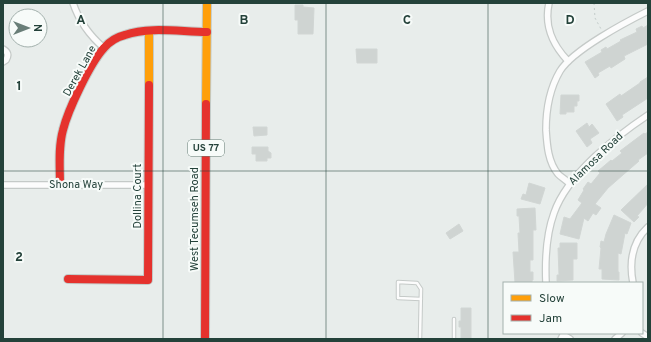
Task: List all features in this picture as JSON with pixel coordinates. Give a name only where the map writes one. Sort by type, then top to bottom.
[{"type":"street","points":[[74,3],[83,24],[96,42],[104,48]]},
{"type":"street","name":"West Tecumseh Road","points":[[205,339],[207,3]]},
{"type":"street","points":[[549,3],[547,10],[548,27],[553,41],[568,61]]},
{"type":"street","points":[[570,184],[558,174],[551,161],[547,143],[546,125],[552,89],[560,71],[568,61],[597,40],[648,11]]},
{"type":"street","name":"Derek Lane","points":[[60,185],[60,152],[64,128],[96,59],[104,48],[111,42],[124,36],[140,32],[206,32]]},
{"type":"street","name":"Dollina Court","points":[[68,279],[148,280],[149,32]]},
{"type":"street","points":[[3,49],[8,55],[6,60],[3,62]]},
{"type":"street","name":"Alamosa Road","points":[[546,282],[549,230],[554,212],[570,184],[596,157],[623,133],[648,115]]},
{"type":"street","name":"Shona Way","points":[[3,185],[149,185]]},
{"type":"street","points":[[633,282],[631,258],[636,242],[648,226]]},
{"type":"street","points":[[562,336],[570,339]]},
{"type":"lane","points":[[420,339],[421,299],[421,289],[417,283],[398,282],[398,298],[421,299]]},
{"type":"lane","points":[[454,319],[454,339]]},
{"type":"path","points":[[594,3],[595,18],[601,30]]},
{"type":"building","points":[[295,5],[303,5],[303,7],[314,8],[313,34],[298,34],[298,20],[295,20]]},
{"type":"building","points":[[648,25],[648,44],[624,56],[625,59],[611,68],[610,66],[598,73],[599,75],[595,78],[585,62],[602,52],[601,50],[606,47],[607,49],[621,41],[620,40],[637,32],[636,29],[642,26],[643,28]]},
{"type":"building","points":[[356,49],[377,49],[377,63],[357,63]]},
{"type":"building","points":[[648,77],[648,98],[622,115],[623,117],[617,121],[606,104],[620,94],[621,96]]},
{"type":"building","points":[[561,95],[579,95],[577,106],[574,106],[574,112],[560,114]]},
{"type":"building","points":[[587,123],[589,127],[592,124],[599,133],[590,139],[592,143],[587,147],[576,131]]},
{"type":"building","points":[[253,127],[267,127],[267,135],[254,136]]},
{"type":"building","points":[[648,132],[648,153],[638,160],[639,161],[608,188],[595,204],[601,208],[596,215],[593,213],[588,221],[584,218],[579,239],[560,234],[564,217],[570,219],[582,203],[578,200],[588,182],[591,184],[600,173],[598,171],[622,153],[620,151],[644,133],[645,134]]},
{"type":"building","points":[[252,147],[268,147],[268,151],[271,153],[271,158],[267,158],[267,161],[256,161],[256,154],[252,154]]},
{"type":"building","points":[[529,183],[545,188],[540,204],[521,199],[523,194],[526,195]]},
{"type":"building","points":[[648,184],[648,203],[634,222],[621,210]]},
{"type":"building","points":[[535,208],[536,230],[533,230],[533,260],[530,260],[530,272],[533,272],[532,282],[515,282],[513,252],[519,252],[518,233],[520,233],[517,209]]},
{"type":"building","points":[[614,215],[631,223],[627,234],[625,233],[621,254],[618,253],[619,280],[602,279],[602,269],[599,269],[601,241],[604,242]]},
{"type":"building","points":[[459,224],[463,231],[450,239],[446,233]]},
{"type":"building","points":[[560,243],[577,243],[577,259],[573,259],[573,280],[557,281],[557,275],[559,275],[558,248],[560,248]]},
{"type":"building","points":[[461,308],[471,308],[471,339],[461,339],[461,327],[459,327],[459,321],[461,321]]},
{"type":"traffic: slow","points":[[206,104],[207,3]]},
{"type":"traffic: slow","points":[[149,32],[149,85]]},
{"type":"traffic: jam","points":[[60,185],[60,144],[63,130],[74,99],[86,75],[98,55],[106,46],[119,37],[135,32],[155,30],[207,32]]},
{"type":"traffic: jam","points":[[68,279],[148,280],[149,85]]},
{"type":"traffic: jam","points":[[205,339],[206,104]]}]
